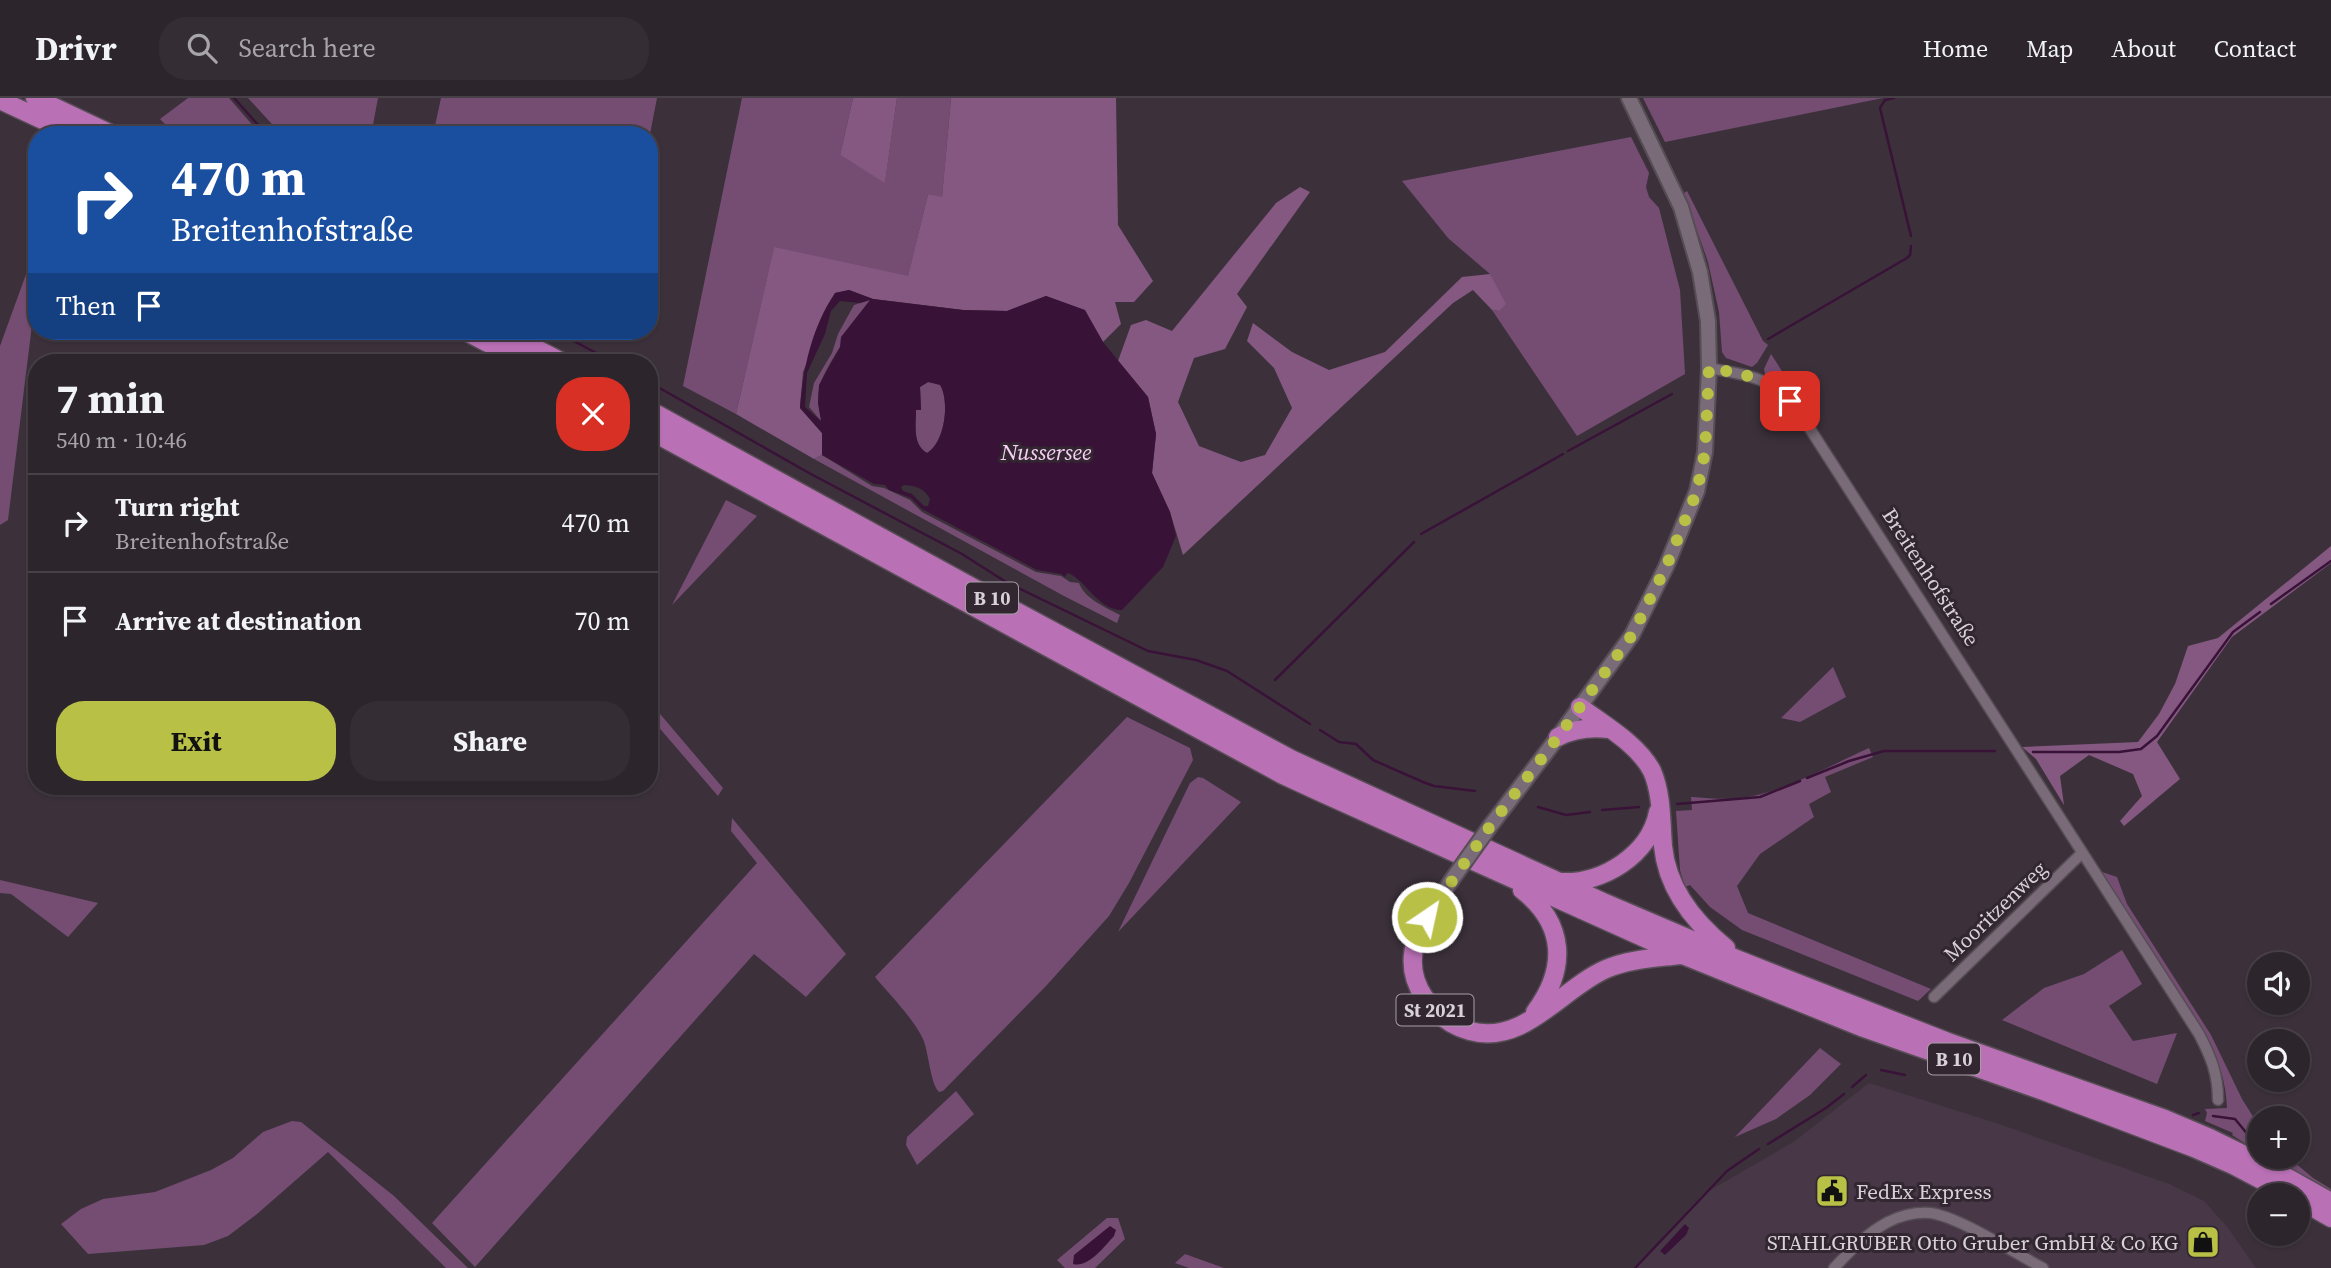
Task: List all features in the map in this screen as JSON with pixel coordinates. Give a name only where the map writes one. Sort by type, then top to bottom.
[{"type":"highway","points":[[35,98],[94,126]]},
{"type":"highway","points":[[0,100],[56,126]]},
{"type":"highway","points":[[482,340],[509,354]]},
{"type":"highway","points":[[519,340],[547,354]]},
{"type":"highway","name":"B 10","points":[[658,415],[1291,758],[1557,881],[1739,960],[1948,1042],[2165,1119],[2265,1166],[2330,1213]]},
{"type":"highway","name":"B 10","points":[[658,435],[1283,775],[1680,954],[1861,1027],[2194,1148],[2267,1183]]},
{"type":"highway","points":[[1580,707],[1642,757],[1652,772],[1660,802],[1663,850],[1671,878],[1687,909],[1707,932],[1739,960]]},
{"type":"highway","points":[[1558,737],[1583,728],[1609,729]]},
{"type":"highway","points":[[1557,881],[1575,882],[1595,878],[1618,867],[1642,845],[1656,820],[1660,802]]},
{"type":"highway","points":[[1500,875],[1525,892],[1544,910],[1559,950],[1554,979],[1545,999],[1529,1020]]},
{"type":"highway","name":"St 2021","points":[[1427,917],[1414,943],[1413,971],[1417,986],[1441,1016],[1459,1028],[1479,1033],[1501,1032],[1529,1020]]},
{"type":"highway","points":[[1529,1020],[1586,979],[1609,967],[1680,954]]},
{"type":"highway","name":"B 10","points":[[2310,1204],[2330,1213]]},
{"type":"main road","name":"St 2021","points":[[1427,917],[1491,825],[1632,635],[1666,567],[1697,491],[1705,452],[1709,368],[1708,321],[1700,272],[1681,207],[1629,98]]},
{"type":"street","name":"Breitenhofstraße","points":[[1709,368],[1757,377],[1790,401],[1853,494],[2207,1049],[2215,1065],[2218,1100]]},
{"type":"street","name":"Mooritzenweg","points":[[1934,997],[2082,853]]},
{"type":"street","points":[[1834,1268],[1861,1241],[1889,1222],[1910,1214],[1929,1213],[1947,1216],[2043,1268]]},
{"type":"shaded area","points":[[188,98],[229,98],[253,126],[167,126],[160,119]]},
{"type":"shaded area","points":[[248,98],[378,98],[373,126],[274,126]]},
{"type":"shaded area","points":[[441,98],[657,98],[652,126],[435,126]]},
{"type":"shaded area","points":[[742,98],[853,98],[840,155],[885,182],[897,98],[951,98],[942,198],[928,194],[908,277],[774,248],[736,414],[683,386]]},
{"type":"shaded area","points":[[853,98],[897,98],[885,183],[840,155]]},
{"type":"shaded area","points":[[951,98],[1116,98],[1118,225],[1153,281],[1134,302],[1115,302],[1121,324],[1103,342],[1084,310],[1046,296],[1007,311],[963,310],[873,299],[849,290],[835,293],[803,372],[800,408],[822,433],[822,455],[814,459],[736,414],[774,247],[908,276],[928,194],[942,197]]},
{"type":"shaded area","points":[[1643,98],[1883,98],[1665,142]]},
{"type":"shaded area","points":[[1631,137],[1649,173],[1646,187],[1649,197],[1659,208],[1680,290],[1685,374],[1577,436],[1492,310],[1499,311],[1490,274],[1448,238],[1402,181]]},
{"type":"shaded area","points":[[1300,187],[1310,192],[1237,294],[1247,307],[1225,349],[1194,358],[1178,402],[1199,446],[1241,462],[1265,455],[1292,408],[1274,368],[1247,341],[1253,323],[1292,352],[1329,370],[1385,352],[1462,277],[1490,274],[1506,304],[1499,311],[1492,310],[1473,290],[1453,303],[1183,555],[1170,512],[1152,473],[1156,434],[1148,397],[1118,361],[1131,325],[1146,320],[1172,331],[1276,203]]},
{"type":"shaded area","points":[[1687,191],[1763,341],[1768,345],[1752,367],[1726,358],[1722,352],[1719,312],[1708,262],[1684,193]]},
{"type":"shaded area","points":[[28,269],[28,340],[30,340],[8,520],[0,525],[0,346]]},
{"type":"shaded area","points":[[873,299],[842,344],[822,380],[818,397],[822,422],[809,407],[814,383],[832,353],[838,334],[854,305]]},
{"type":"shaded area","points":[[1771,354],[1801,401],[1765,374],[1764,369]]},
{"type":"shaded area","points":[[928,382],[940,384],[945,411],[942,431],[933,448],[927,453],[917,440],[916,409],[921,410],[920,387]]},
{"type":"shaded area","points":[[822,455],[872,486],[884,488],[910,500],[922,512],[1036,572],[1061,576],[1070,582],[1079,583],[1091,598],[1120,615],[1117,623],[814,459]]},
{"type":"shaded area","points":[[726,500],[757,516],[672,605]]},
{"type":"shaded area","points":[[2331,546],[2331,563],[2232,637],[2157,742],[2180,779],[2124,826],[2120,821],[2142,796],[2133,774],[2089,755],[2060,776],[2064,805],[2036,759],[2022,747],[2138,742],[2159,714],[2175,684],[2188,646],[2218,638]]},
{"type":"shaded area","points":[[1833,667],[1846,697],[1800,722],[1781,718]]},
{"type":"shaded area","points":[[658,712],[723,788],[718,796],[658,726]]},
{"type":"shaded area","points":[[1127,717],[1190,748],[1193,760],[1109,916],[1046,986],[943,1091],[939,1092],[919,1031],[875,977]]},
{"type":"shaded area","points":[[1869,748],[1873,757],[1825,777],[1831,792],[1809,804],[1814,817],[1760,854],[1737,886],[1748,913],[1931,989],[1918,1001],[1742,930],[1710,907],[1690,885],[1685,887],[1680,870],[1676,811],[1692,810],[1691,797],[1729,799],[1757,795],[1806,778]]},
{"type":"shaded area","points":[[1198,777],[1241,802],[1118,932],[1190,783]]},
{"type":"shaded area","points":[[732,818],[846,954],[806,997],[754,954],[475,1267],[432,1223],[757,863],[731,831]]},
{"type":"shaded area","points":[[2099,871],[2117,877],[2127,904],[2211,1035],[2247,1107],[2247,1144],[2232,1135],[2233,1133],[2205,1121],[2205,1109],[2227,1108],[2223,1080],[2207,1038]]},
{"type":"shaded area","points":[[0,880],[98,903],[68,937],[11,894],[0,893]]},
{"type":"shaded area","points":[[2122,950],[2142,984],[2109,1006],[2133,1041],[2177,1033],[2157,1084],[2002,1020],[2044,988],[2084,974]]},
{"type":"shaded area","points":[[1820,1048],[1841,1064],[1810,1095],[1776,1119],[1735,1137]]},
{"type":"shaded area","points":[[1869,1083],[1999,1124],[2169,1184],[2204,1201],[2228,1228],[2256,1268],[1636,1268],[1702,1195],[1795,1141]]},
{"type":"shaded area","points":[[956,1091],[974,1114],[917,1165],[906,1145],[907,1137]]},
{"type":"shaded area","points":[[292,1121],[301,1122],[394,1196],[468,1268],[446,1268],[328,1152],[228,1236],[204,1245],[88,1254],[61,1224],[81,1209],[103,1199],[155,1192],[211,1170],[233,1158],[263,1132]]},
{"type":"shaded area","points":[[2288,1169],[2302,1169],[2331,1189],[2331,1195]]},
{"type":"shaded area","points":[[1107,1218],[1118,1218],[1125,1239],[1095,1268],[1065,1268],[1057,1260]]},
{"type":"shaded area","points":[[1185,1254],[1224,1268],[1189,1268],[1175,1263]]},
{"type":"water","name":"Nussersee","points":[[849,290],[873,299],[963,310],[1007,311],[1046,296],[1085,310],[1103,342],[1148,397],[1156,434],[1152,473],[1170,512],[1176,536],[1163,567],[1122,610],[1106,605],[1073,576],[1067,573],[1065,577],[1037,570],[922,509],[911,498],[889,490],[885,485],[874,484],[822,455],[822,433],[800,408],[810,348],[820,320],[835,293]],"holes":[[[870,300],[841,337],[840,347],[819,385],[821,421],[805,407],[807,373],[825,334],[831,311],[840,301],[860,303]],[[928,382],[940,385],[945,401],[942,431],[933,448],[927,453],[919,445],[916,434],[916,410],[921,410],[920,387]],[[908,485],[922,490],[930,499],[928,506],[924,506],[901,487]]]},
{"type":"water","points":[[1685,1224],[1689,1228],[1686,1235],[1665,1255],[1660,1251]]},
{"type":"water","points":[[1110,1226],[1116,1230],[1114,1236],[1101,1251],[1084,1263],[1073,1264],[1074,1255]]},
{"type":"waterway","points":[[234,98],[259,126]]},
{"type":"waterway","points":[[1894,98],[1885,100],[1880,108],[1911,236]]},
{"type":"waterway","points":[[1768,339],[1907,258],[1911,246]]},
{"type":"waterway","points":[[572,340],[598,354]]},
{"type":"waterway","points":[[658,387],[809,473],[962,554],[1006,582],[1148,651],[1196,660],[1227,671],[1310,724]]},
{"type":"waterway","points":[[1568,451],[1672,394]]},
{"type":"waterway","points":[[1421,534],[1563,454]]},
{"type":"waterway","points":[[1275,680],[1414,542]]},
{"type":"waterway","points":[[2271,604],[2331,561]]},
{"type":"waterway","points":[[2033,752],[2119,752],[2141,749],[2157,736],[2233,632],[2260,612]]},
{"type":"waterway","points":[[1320,730],[1339,742],[1356,744],[1373,760],[1423,782],[1475,791]]},
{"type":"waterway","points":[[1807,778],[1849,761],[1884,751],[1995,751]]},
{"type":"waterway","points":[[1677,804],[1760,797],[1800,781]]},
{"type":"waterway","points":[[1538,807],[1566,815],[1590,812]]},
{"type":"waterway","points":[[1602,810],[1639,807]]},
{"type":"waterway","points":[[1881,1070],[1905,1075]]},
{"type":"waterway","points":[[1852,1087],[1866,1075]]},
{"type":"waterway","points":[[1768,1144],[1844,1094]]},
{"type":"waterway","points":[[2193,1115],[2199,1113]]},
{"type":"waterway","points":[[2213,1116],[2235,1119],[2247,1134]]},
{"type":"waterway","points":[[1635,1268],[1727,1171],[1759,1149]]},
{"type":"place","name":"FedEx Express","points":[[1832,1191]]},
{"type":"place","name":"STAHLGRUBER Otto Gruber GmbH & Co KG","points":[[2203,1242]]},
{"type":"route","points":[[1427,917],[1491,825],[1632,635],[1666,567],[1697,491],[1705,452],[1709,368],[1757,377],[1790,401]]}]
